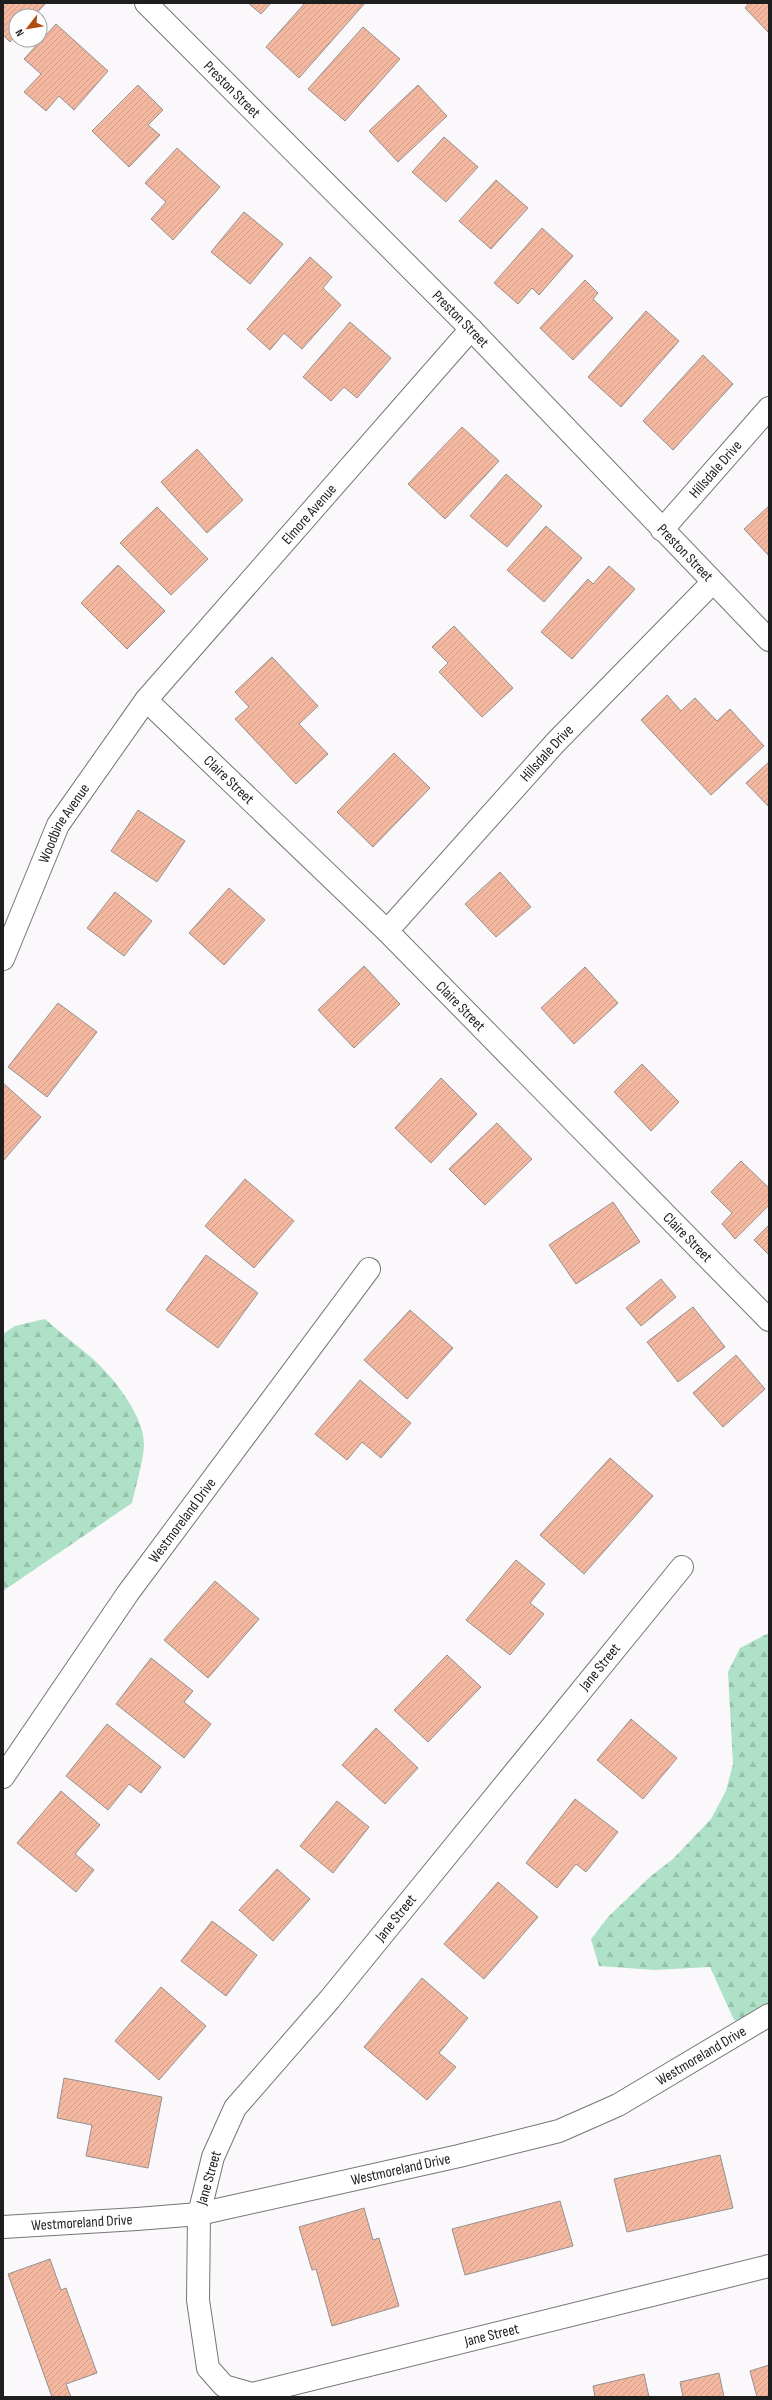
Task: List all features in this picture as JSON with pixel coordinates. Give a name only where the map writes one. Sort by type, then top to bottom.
[{"type":"street","name":"Preston Street","points":[[146,3],[471,329],[769,640]]},
{"type":"street","name":"Elmore Avenue","points":[[146,700],[471,329]]},
{"type":"street","name":"Hillsdale Drive","points":[[662,530],[769,408]]},
{"type":"street","name":"Hillsdale Drive","points":[[387,931],[556,742],[713,582]]},
{"type":"street","name":"Claire Street","points":[[146,700],[387,931],[769,1320]]},
{"type":"street","name":"Woodbine Avenue","points":[[3,959],[58,825],[146,700]]},
{"type":"street","name":"Westmoreland Drive","points":[[3,1777],[128,1593],[369,1269]]},
{"type":"street","name":"Jane Street","points":[[682,1567],[330,1999],[235,2108],[213,2157],[199,2214],[198,2300],[208,2368],[224,2386],[252,2394],[769,2266]]},
{"type":"street","name":"Westmoreland Drive","points":[[3,2227],[199,2214],[459,2156],[559,2131],[618,2105],[769,2015]]},
{"type":"green space","points":[[45,1319],[96,1362],[124,1395],[139,1421],[143,1434],[144,1445],[142,1459],[132,1503],[3,1591],[3,1334],[15,1326]]},
{"type":"green space","points":[[769,1633],[769,2029],[767,2029],[734,2020],[710,1967],[655,1970],[599,1966],[591,1939],[609,1916],[651,1876],[673,1859],[711,1819],[726,1791],[733,1764],[728,1672],[740,1648]]},
{"type":"building","points":[[3,3],[45,4],[41,8],[8,8],[8,40],[3,35]]},
{"type":"building","points":[[248,3],[271,3],[261,14]]},
{"type":"building","points":[[305,3],[365,3],[299,78],[266,47]]},
{"type":"building","points":[[749,3],[769,3],[769,33],[745,8]]},
{"type":"building","points":[[56,24],[108,71],[74,110],[59,96],[46,111],[24,92],[41,74],[24,59],[34,48],[48,48],[48,33]]},
{"type":"building","points":[[363,27],[400,59],[345,121],[308,89]]},
{"type":"building","points":[[138,85],[163,110],[148,125],[160,135],[129,167],[92,131]]},
{"type":"building","points":[[418,85],[447,116],[398,162],[369,131]]},
{"type":"building","points":[[444,137],[478,167],[446,202],[412,172]]},
{"type":"building","points":[[177,148],[220,187],[173,240],[151,219],[166,202],[145,183]]},
{"type":"building","points":[[496,180],[528,208],[491,249],[459,221]]},
{"type":"building","points":[[244,212],[283,244],[250,284],[211,252]]},
{"type":"building","points":[[542,228],[573,256],[539,295],[532,288],[518,304],[494,283]]},
{"type":"building","points":[[310,257],[332,277],[323,288],[341,305],[302,349],[284,333],[270,350],[247,329]]},
{"type":"building","points":[[585,280],[598,293],[593,299],[613,318],[573,360],[540,328]]},
{"type":"building","points":[[646,311],[679,341],[621,407],[588,377]]},
{"type":"building","points":[[350,322],[391,358],[357,398],[344,387],[331,401],[303,377]]},
{"type":"building","points":[[703,355],[733,384],[673,450],[643,421]]},
{"type":"building","points":[[462,427],[499,461],[445,519],[408,484]]},
{"type":"building","points":[[197,449],[243,500],[207,533],[161,482]]},
{"type":"building","points":[[506,474],[542,506],[507,547],[470,516]]},
{"type":"building","points":[[769,506],[769,556],[744,529]]},
{"type":"building","points":[[157,507],[208,559],[171,595],[120,543]]},
{"type":"building","points":[[546,526],[582,558],[544,602],[507,570]]},
{"type":"building","points":[[118,565],[165,611],[127,649],[81,603]]},
{"type":"building","points":[[609,566],[635,589],[572,659],[541,632],[588,579],[593,584]]},
{"type":"building","points":[[454,626],[513,688],[482,717],[439,672],[448,663],[432,647]]},
{"type":"building","points":[[272,657],[318,706],[299,724],[328,754],[296,784],[235,719],[249,707],[235,692]]},
{"type":"building","points":[[667,695],[681,711],[695,698],[717,721],[730,709],[764,746],[711,795],[641,720]]},
{"type":"building","points":[[394,753],[430,788],[373,847],[337,812]]},
{"type":"building","points":[[769,762],[769,807],[746,783]]},
{"type":"building","points":[[138,810],[185,841],[157,882],[111,851]]},
{"type":"building","points":[[500,872],[531,907],[496,937],[465,904]]},
{"type":"building","points":[[229,888],[265,920],[224,965],[189,933]]},
{"type":"building","points":[[115,892],[152,921],[124,956],[87,928]]},
{"type":"building","points":[[364,966],[400,1004],[354,1048],[318,1010]]},
{"type":"building","points":[[585,967],[618,1003],[574,1044],[541,1008]]},
{"type":"building","points":[[58,1003],[97,1032],[47,1097],[8,1067]]},
{"type":"building","points":[[642,1064],[679,1102],[651,1131],[614,1092]]},
{"type":"building","points":[[441,1078],[477,1114],[431,1163],[395,1128]]},
{"type":"building","points":[[3,1083],[41,1117],[3,1161]]},
{"type":"building","points":[[497,1123],[532,1159],[485,1205],[449,1169]]},
{"type":"building","points":[[741,1161],[769,1188],[769,1205],[735,1239],[722,1224],[732,1213],[711,1192]]},
{"type":"building","points":[[245,1179],[294,1221],[254,1268],[205,1226]]},
{"type":"building","points":[[613,1202],[640,1242],[576,1284],[549,1245]]},
{"type":"building","points":[[769,1225],[769,1255],[754,1240]]},
{"type":"building","points":[[206,1255],[258,1293],[218,1348],[166,1310]]},
{"type":"building","points":[[661,1279],[676,1297],[641,1326],[626,1308]]},
{"type":"building","points":[[693,1307],[725,1347],[678,1382],[647,1342]]},
{"type":"building","points":[[410,1310],[453,1348],[407,1399],[364,1360]]},
{"type":"building","points":[[736,1355],[765,1389],[723,1427],[693,1393]]},
{"type":"building","points":[[360,1380],[411,1423],[381,1458],[362,1442],[347,1460],[315,1434]]},
{"type":"building","points":[[610,1458],[653,1496],[584,1574],[540,1535]]},
{"type":"building","points":[[516,1560],[545,1584],[530,1603],[544,1614],[510,1655],[466,1620]]},
{"type":"building","points":[[215,1581],[259,1619],[208,1678],[164,1640]]},
{"type":"building","points":[[447,1655],[481,1687],[428,1742],[394,1710]]},
{"type":"building","points":[[151,1658],[193,1691],[184,1702],[211,1724],[184,1758],[116,1704]]},
{"type":"building","points":[[631,1719],[677,1758],[643,1799],[597,1760]]},
{"type":"building","points":[[107,1724],[161,1767],[141,1793],[129,1784],[108,1810],[66,1776]]},
{"type":"building","points":[[376,1728],[418,1768],[385,1804],[342,1765]]},
{"type":"building","points":[[61,1791],[100,1825],[75,1854],[94,1870],[76,1892],[17,1843]]},
{"type":"building","points":[[575,1799],[618,1832],[586,1872],[576,1864],[557,1888],[526,1863]]},
{"type":"building","points":[[337,1801],[369,1827],[333,1873],[300,1846]]},
{"type":"building","points":[[277,1869],[310,1899],[273,1941],[239,1910]]},
{"type":"building","points":[[498,1882],[538,1917],[484,1979],[444,1944]]},
{"type":"building","points":[[212,1921],[257,1955],[226,1996],[181,1961]]},
{"type":"building","points":[[422,1978],[468,2018],[439,2053],[456,2067],[427,2100],[364,2047]]},
{"type":"building","points":[[161,1987],[206,2026],[159,2080],[115,2041]]},
{"type":"building","points":[[64,2078],[162,2097],[148,2168],[86,2156],[92,2125],[57,2118]]},
{"type":"building","points":[[720,2155],[733,2208],[627,2232],[614,2179]]},
{"type":"building","points":[[560,2201],[573,2246],[465,2275],[452,2229]]},
{"type":"building","points":[[364,2208],[373,2240],[379,2238],[399,2306],[332,2326],[316,2269],[312,2270],[299,2227]]},
{"type":"building","points":[[50,2259],[61,2290],[66,2288],[97,2373],[66,2384],[71,2397],[52,2397],[8,2274]]},
{"type":"building","points":[[769,2365],[769,2397],[757,2397],[750,2371]]},
{"type":"building","points":[[719,2373],[724,2397],[683,2397],[680,2382]]},
{"type":"building","points":[[644,2374],[649,2397],[595,2397],[593,2386]]}]
